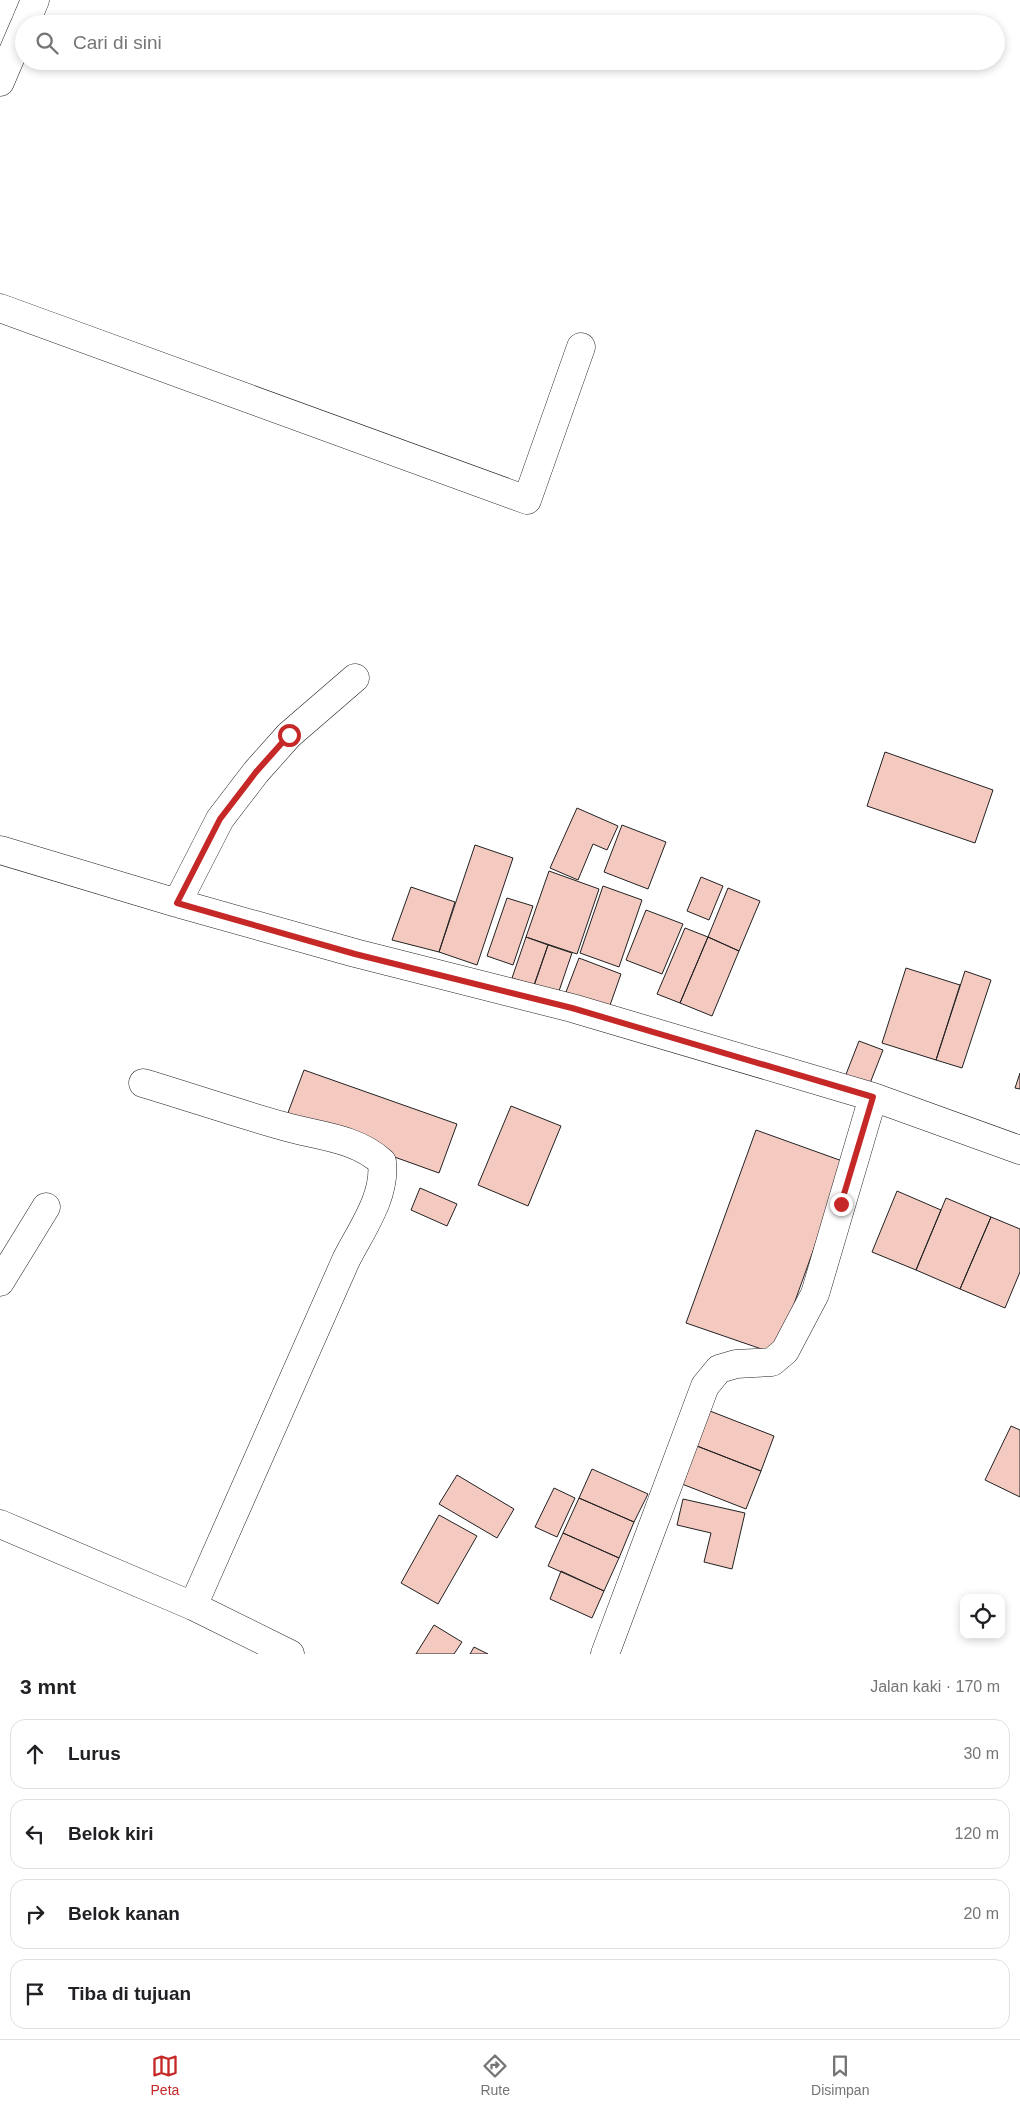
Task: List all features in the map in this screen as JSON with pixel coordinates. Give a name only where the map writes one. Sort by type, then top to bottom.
[{"type":"street","points":[[25,15],[35,0]]},
{"type":"street","points":[[0,82],[15,34]]},
{"type":"street","points":[[0,308],[527,500],[581,347]]},
{"type":"street","points":[[177,903],[220,819],[256,772],[289,735],[355,678]]},
{"type":"street","points":[[0,850],[355,954],[572,1008],[873,1097],[1020,1150]]},
{"type":"street","points":[[143,1083],[284,1127],[346,1142],[373,1153],[382,1162],[384,1177],[366,1222],[342,1269],[194,1606]]},
{"type":"street","points":[[606,1654],[705,1386],[719,1369],[736,1364],[772,1362],[785,1351],[815,1294],[873,1097]]},
{"type":"street","points":[[0,1282],[46,1207]]},
{"type":"street","points":[[0,1524],[194,1606],[290,1654]]},
{"type":"building","points":[[885,752],[993,790],[975,843],[867,806]]},
{"type":"building","points":[[577,808],[618,826],[607,850],[593,844],[578,880],[550,868]]},
{"type":"building","points":[[622,825],[666,842],[648,889],[604,872]]},
{"type":"building","points":[[475,845],[513,858],[477,965],[439,952]]},
{"type":"building","points":[[549,871],[599,889],[577,954],[526,937]]},
{"type":"building","points":[[701,877],[723,886],[709,920],[687,911]]},
{"type":"building","points":[[603,886],[642,900],[619,967],[580,953]]},
{"type":"building","points":[[411,887],[455,902],[439,952],[392,940]]},
{"type":"building","points":[[728,888],[760,901],[739,951],[708,937]]},
{"type":"building","points":[[507,898],[533,906],[513,965],[487,956]]},
{"type":"building","points":[[646,910],[683,924],[662,974],[626,960]]},
{"type":"building","points":[[685,928],[708,937],[680,1003],[657,994]]},
{"type":"building","points":[[526,937],[548,945],[534,985],[512,978]]},
{"type":"building","points":[[708,937],[739,951],[712,1016],[680,1003]]},
{"type":"building","points":[[548,945],[572,953],[558,994],[534,986]]},
{"type":"building","points":[[579,958],[621,974],[609,1008],[566,992]]},
{"type":"building","points":[[906,968],[960,985],[936,1060],[882,1043]]},
{"type":"building","points":[[965,971],[991,980],[962,1068],[936,1060]]},
{"type":"building","points":[[859,1041],[883,1050],[867,1091],[843,1082]]},
{"type":"building","points":[[304,1070],[457,1124],[439,1173],[286,1118]]},
{"type":"building","points":[[1020,1073],[1020,1089],[1015,1088]]},
{"type":"building","points":[[511,1106],[561,1126],[528,1206],[478,1185]]},
{"type":"building","points":[[756,1130],[845,1162],[776,1354],[686,1323]]},
{"type":"building","points":[[420,1188],[457,1204],[447,1226],[411,1210]]},
{"type":"building","points":[[897,1191],[941,1210],[916,1270],[872,1252]]},
{"type":"building","points":[[946,1198],[991,1217],[960,1289],[916,1270]]},
{"type":"building","points":[[991,1217],[1020,1229],[1020,1272],[1005,1308],[960,1289]]},
{"type":"building","points":[[710,1411],[774,1436],[761,1471],[697,1446]]},
{"type":"building","points":[[1011,1426],[1020,1430],[1020,1497],[985,1480]]},
{"type":"building","points":[[697,1446],[761,1471],[746,1509],[682,1484]]},
{"type":"building","points":[[592,1469],[648,1494],[634,1522],[579,1498]]},
{"type":"building","points":[[457,1475],[514,1509],[497,1538],[439,1504]]},
{"type":"building","points":[[554,1488],[575,1498],[557,1537],[535,1527]]},
{"type":"building","points":[[579,1498],[634,1522],[619,1558],[563,1533]]},
{"type":"building","points":[[683,1499],[745,1513],[732,1569],[704,1562],[711,1533],[677,1525]]},
{"type":"building","points":[[439,1515],[477,1536],[438,1604],[401,1583]]},
{"type":"building","points":[[563,1533],[619,1558],[604,1591],[548,1566]]},
{"type":"building","points":[[561,1571],[604,1591],[592,1618],[550,1599]]},
{"type":"building","points":[[434,1625],[462,1642],[454,1654],[416,1654]]},
{"type":"building","points":[[474,1647],[488,1654],[470,1654]]},
{"type":"route","points":[[289,735],[256,772],[220,819],[177,903],[355,954],[572,1008],[873,1097],[841,1204]]}]
